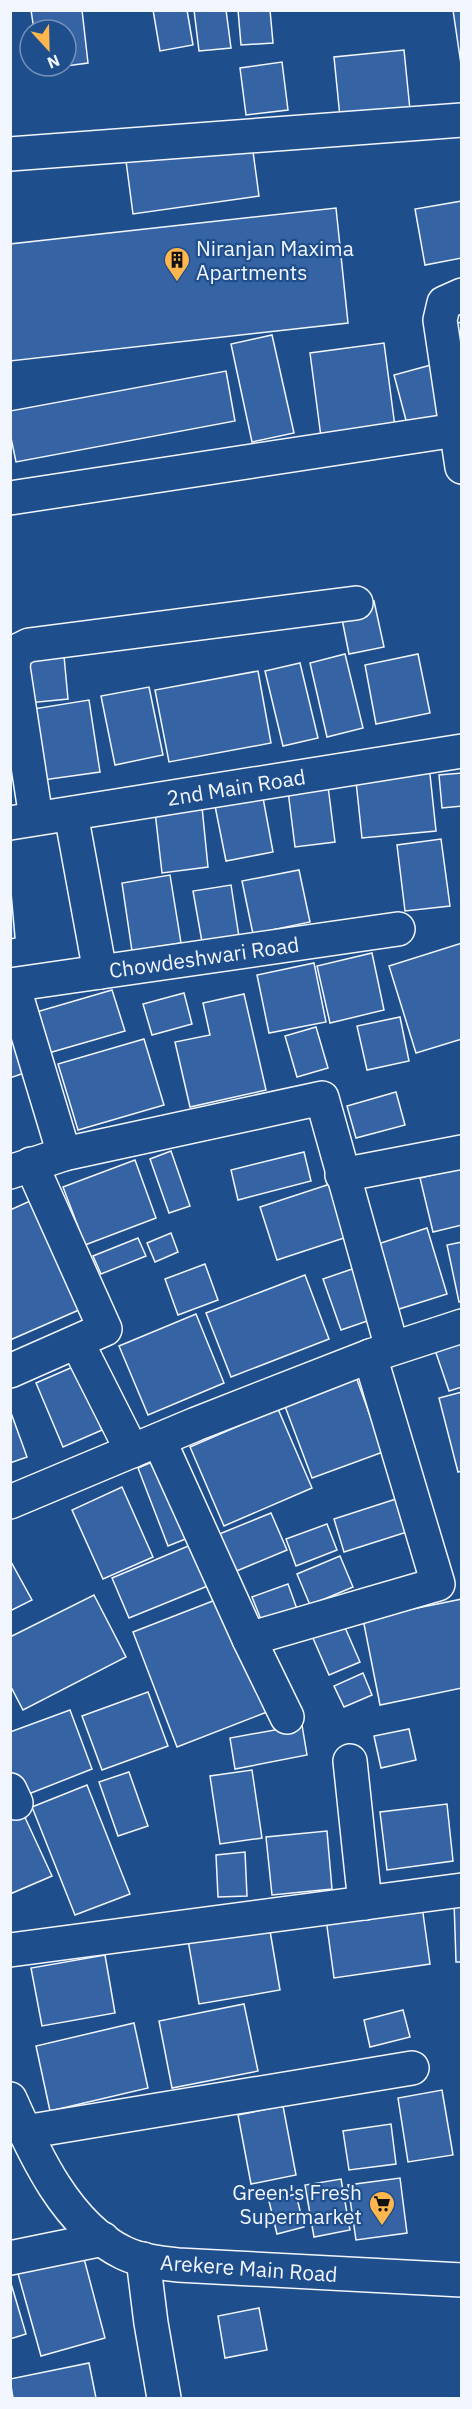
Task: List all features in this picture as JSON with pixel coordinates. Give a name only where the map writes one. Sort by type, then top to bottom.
[{"type":"street","points":[[10,154],[462,120]]},
{"type":"street","points":[[462,295],[444,303],[440,320],[462,467]]},
{"type":"street","points":[[10,498],[456,430]]},
{"type":"street","points":[[23,821],[13,667],[15,652],[29,645],[356,603]]},
{"type":"street","name":"2nd Main Road","points":[[23,821],[462,751]]},
{"type":"street","points":[[72,814],[100,972]]},
{"type":"street","name":"Chowdeshwari Road","points":[[12,985],[398,929]]},
{"type":"street","points":[[12,985],[64,1154]]},
{"type":"street","points":[[10,1371],[105,1329],[21,1168],[64,1154],[322,1098],[438,1584],[249,1639]]},
{"type":"street","points":[[342,1175],[462,1152]]},
{"type":"street","points":[[10,1502],[146,1445],[381,1352],[462,1326]]},
{"type":"street","points":[[77,1342],[146,1445],[249,1639],[287,1717]]},
{"type":"street","points":[[350,1761],[365,1903]]},
{"type":"street","points":[[10,1950],[462,1890]]},
{"type":"street","points":[[25,2132],[412,2068]]},
{"type":"street","name":"Arekere Main Road","points":[[10,2099],[25,2132],[60,2194],[76,2215],[103,2239],[124,2253],[153,2262],[209,2267],[462,2280]]},
{"type":"street","points":[[10,2258],[103,2239]]},
{"type":"street","points":[[143,2259],[164,2398]]},
{"type":"building","points":[[31,10],[82,10],[88,63],[78,64],[78,18],[32,18]]},
{"type":"building","points":[[153,10],[187,10],[193,45],[160,51]]},
{"type":"building","points":[[194,10],[226,10],[231,48],[199,51]]},
{"type":"building","points":[[238,10],[270,10],[273,43],[241,45]]},
{"type":"building","points":[[453,10],[462,10],[462,71]]},
{"type":"building","points":[[404,50],[410,110],[340,117],[334,57]]},
{"type":"building","points":[[282,62],[288,110],[246,115],[240,68]]},
{"type":"building","points":[[252,144],[259,196],[133,214],[126,161]]},
{"type":"building","points":[[462,201],[462,258],[425,265],[415,209]]},
{"type":"building","name":"Niranjan Maxima Apartments","points":[[336,208],[348,323],[10,361],[10,244]]},
{"type":"building","points":[[462,322],[462,362],[453,324]]},
{"type":"building","points":[[272,335],[294,433],[252,442],[231,344]]},
{"type":"building","points":[[384,343],[395,427],[321,437],[310,353]]},
{"type":"building","points":[[431,365],[444,415],[407,424],[394,375]]},
{"type":"building","points":[[226,371],[235,421],[16,462],[10,433],[10,411]]},
{"type":"building","points":[[374,601],[384,647],[349,654],[340,609]]},
{"type":"building","points":[[345,654],[363,728],[327,737],[310,663]]},
{"type":"building","points":[[418,654],[430,713],[376,724],[365,665]]},
{"type":"building","points":[[64,656],[68,699],[28,703],[24,660]]},
{"type":"building","points":[[300,663],[318,738],[283,746],[265,671]]},
{"type":"building","points":[[258,671],[271,743],[169,762],[155,690]]},
{"type":"building","points":[[149,687],[163,755],[115,765],[101,696]]},
{"type":"building","points":[[89,700],[100,772],[43,780],[33,709]]},
{"type":"building","points":[[429,765],[436,831],[362,838],[355,772]]},
{"type":"building","points":[[462,773],[462,806],[442,808],[439,775]]},
{"type":"building","points":[[327,778],[335,842],[295,847],[287,783]]},
{"type":"building","points":[[261,787],[273,852],[226,861],[213,796]]},
{"type":"building","points":[[201,797],[208,867],[162,873],[154,803]]},
{"type":"building","points":[[441,839],[450,906],[405,911],[397,845]]},
{"type":"building","points":[[299,870],[310,922],[253,934],[242,881]]},
{"type":"building","points":[[170,875],[181,943],[132,951],[122,883]]},
{"type":"building","points":[[10,881],[15,938],[10,939]]},
{"type":"building","points":[[231,885],[239,937],[202,942],[193,891]]},
{"type":"building","points":[[462,943],[462,1039],[416,1053],[389,966]]},
{"type":"building","points":[[372,953],[384,1010],[330,1023],[317,966]]},
{"type":"building","points":[[314,963],[326,1022],[269,1033],[257,975]]},
{"type":"building","points":[[112,990],[125,1031],[45,1054],[33,1013]]},
{"type":"building","points":[[184,993],[192,1024],[152,1035],[143,1004]]},
{"type":"building","points":[[244,994],[266,1090],[190,1107],[175,1042],[210,1035],[203,1003]]},
{"type":"building","points":[[400,1017],[409,1061],[367,1070],[357,1026]]},
{"type":"building","points":[[10,1024],[27,1072],[10,1078]]},
{"type":"building","points":[[316,1027],[328,1068],[297,1077],[285,1036]]},
{"type":"building","points":[[144,1039],[164,1105],[78,1130],[58,1064]]},
{"type":"building","points":[[396,1092],[405,1125],[356,1138],[347,1106]]},
{"type":"building","points":[[171,1151],[190,1206],[169,1213],[150,1159]]},
{"type":"building","points":[[304,1152],[311,1181],[238,1200],[231,1170]]},
{"type":"building","points":[[135,1160],[156,1218],[85,1245],[63,1187]]},
{"type":"building","points":[[462,1168],[462,1225],[433,1232],[420,1178]]},
{"type":"building","points":[[330,1184],[347,1237],[277,1260],[260,1207]]},
{"type":"building","points":[[39,1197],[88,1306],[10,1340],[10,1210]]},
{"type":"building","points":[[427,1228],[447,1294],[396,1310],[375,1245]]},
{"type":"building","points":[[171,1233],[178,1252],[155,1262],[147,1243]]},
{"type":"building","points":[[138,1238],[146,1256],[101,1274],[93,1256]]},
{"type":"building","points":[[462,1242],[462,1302],[459,1302],[447,1245]]},
{"type":"building","points":[[205,1264],[218,1300],[178,1315],[165,1279]]},
{"type":"building","points":[[358,1267],[376,1318],[341,1330],[323,1279]]},
{"type":"building","points":[[305,1275],[329,1339],[231,1377],[206,1313]]},
{"type":"building","points":[[196,1314],[224,1383],[148,1415],[119,1346]]},
{"type":"building","points":[[462,1341],[462,1387],[449,1391],[435,1350]]},
{"type":"building","points":[[75,1366],[102,1430],[63,1447],[36,1383]]},
{"type":"building","points":[[355,1374],[383,1452],[312,1478],[283,1401]]},
{"type":"building","points":[[462,1392],[462,1471],[458,1472],[439,1398]]},
{"type":"building","points":[[278,1409],[312,1488],[224,1526],[190,1447]]},
{"type":"building","points":[[10,1410],[27,1457],[10,1463]]},
{"type":"building","points":[[164,1457],[193,1536],[168,1546],[138,1468]]},
{"type":"building","points":[[122,1487],[153,1557],[103,1579],[72,1510]]},
{"type":"building","points":[[399,1498],[410,1531],[344,1552],[334,1519]]},
{"type":"building","points":[[271,1513],[287,1550],[227,1575],[212,1537]]},
{"type":"building","points":[[327,1524],[337,1550],[296,1566],[286,1539]]},
{"type":"building","points":[[193,1544],[210,1585],[129,1618],[112,1578]]},
{"type":"building","points":[[340,1556],[353,1587],[310,1605],[297,1574]]},
{"type":"building","points":[[10,1560],[32,1600],[10,1611]]},
{"type":"building","points":[[288,1584],[297,1609],[262,1622],[252,1597]]},
{"type":"building","points":[[94,1595],[126,1657],[23,1710],[10,1685],[10,1637]]},
{"type":"building","points":[[223,1597],[267,1712],[177,1747],[133,1632]]},
{"type":"building","points":[[462,1599],[462,1688],[380,1705],[363,1619]]},
{"type":"building","points":[[340,1616],[360,1662],[329,1675],[309,1629]]},
{"type":"building","points":[[363,1673],[372,1695],[344,1707],[334,1686]]},
{"type":"building","points":[[148,1692],[168,1746],[102,1770],[82,1716]]},
{"type":"building","points":[[70,1710],[92,1769],[21,1797],[10,1769],[10,1732]]},
{"type":"building","points":[[302,1725],[307,1755],[235,1769],[230,1738]]},
{"type":"building","points":[[409,1729],[416,1760],[381,1768],[374,1736]]},
{"type":"building","points":[[252,1770],[262,1838],[220,1844],[210,1776]]},
{"type":"building","points":[[129,1772],[148,1826],[118,1836],[99,1782]]},
{"type":"building","points":[[87,1785],[130,1894],[75,1915],[32,1807]]},
{"type":"building","points":[[447,1804],[453,1861],[387,1870],[380,1812]]},
{"type":"building","points":[[22,1811],[52,1876],[10,1894],[10,1816]]},
{"type":"building","points":[[327,1831],[332,1889],[272,1895],[266,1837]]},
{"type":"building","points":[[245,1852],[247,1896],[218,1897],[216,1855]]},
{"type":"building","points":[[454,1901],[462,1901],[462,1962],[456,1962]]},
{"type":"building","points":[[422,1906],[430,1964],[334,1978],[326,1919]]},
{"type":"building","points":[[269,1925],[280,1990],[199,2004],[188,1940]]},
{"type":"building","points":[[105,1955],[115,2013],[42,2026],[31,1968]]},
{"type":"building","points":[[244,2004],[258,2071],[172,2088],[159,2021]]},
{"type":"building","points":[[403,2010],[410,2037],[370,2047],[364,2020]]},
{"type":"building","points":[[134,2023],[148,2088],[50,2111],[36,2046]]},
{"type":"building","points":[[442,2090],[453,2155],[408,2162],[398,2098]]},
{"type":"building","points":[[283,2106],[296,2175],[251,2184],[238,2115]]},
{"type":"building","points":[[391,2124],[396,2164],[349,2170],[343,2131]]},
{"type":"building","points":[[400,2178],[407,2233],[356,2240],[348,2185]]},
{"type":"building","points":[[341,2179],[350,2230],[314,2237],[305,2185]]},
{"type":"building","points":[[296,2194],[304,2227],[277,2234],[269,2201]]},
{"type":"building","points":[[82,2251],[105,2338],[41,2356],[17,2270]]},
{"type":"building","points":[[10,2280],[26,2334],[10,2339]]},
{"type":"building","points":[[259,2308],[267,2350],[225,2358],[218,2316]]},
{"type":"building","points":[[89,2363],[96,2398],[13,2398],[10,2379]]},
{"type":"place","name":"Niranjan Maxima Apartments","points":[[177,283]]},
{"type":"place","name":"Green's Fresh Supermarket","points":[[382,2227]]}]
